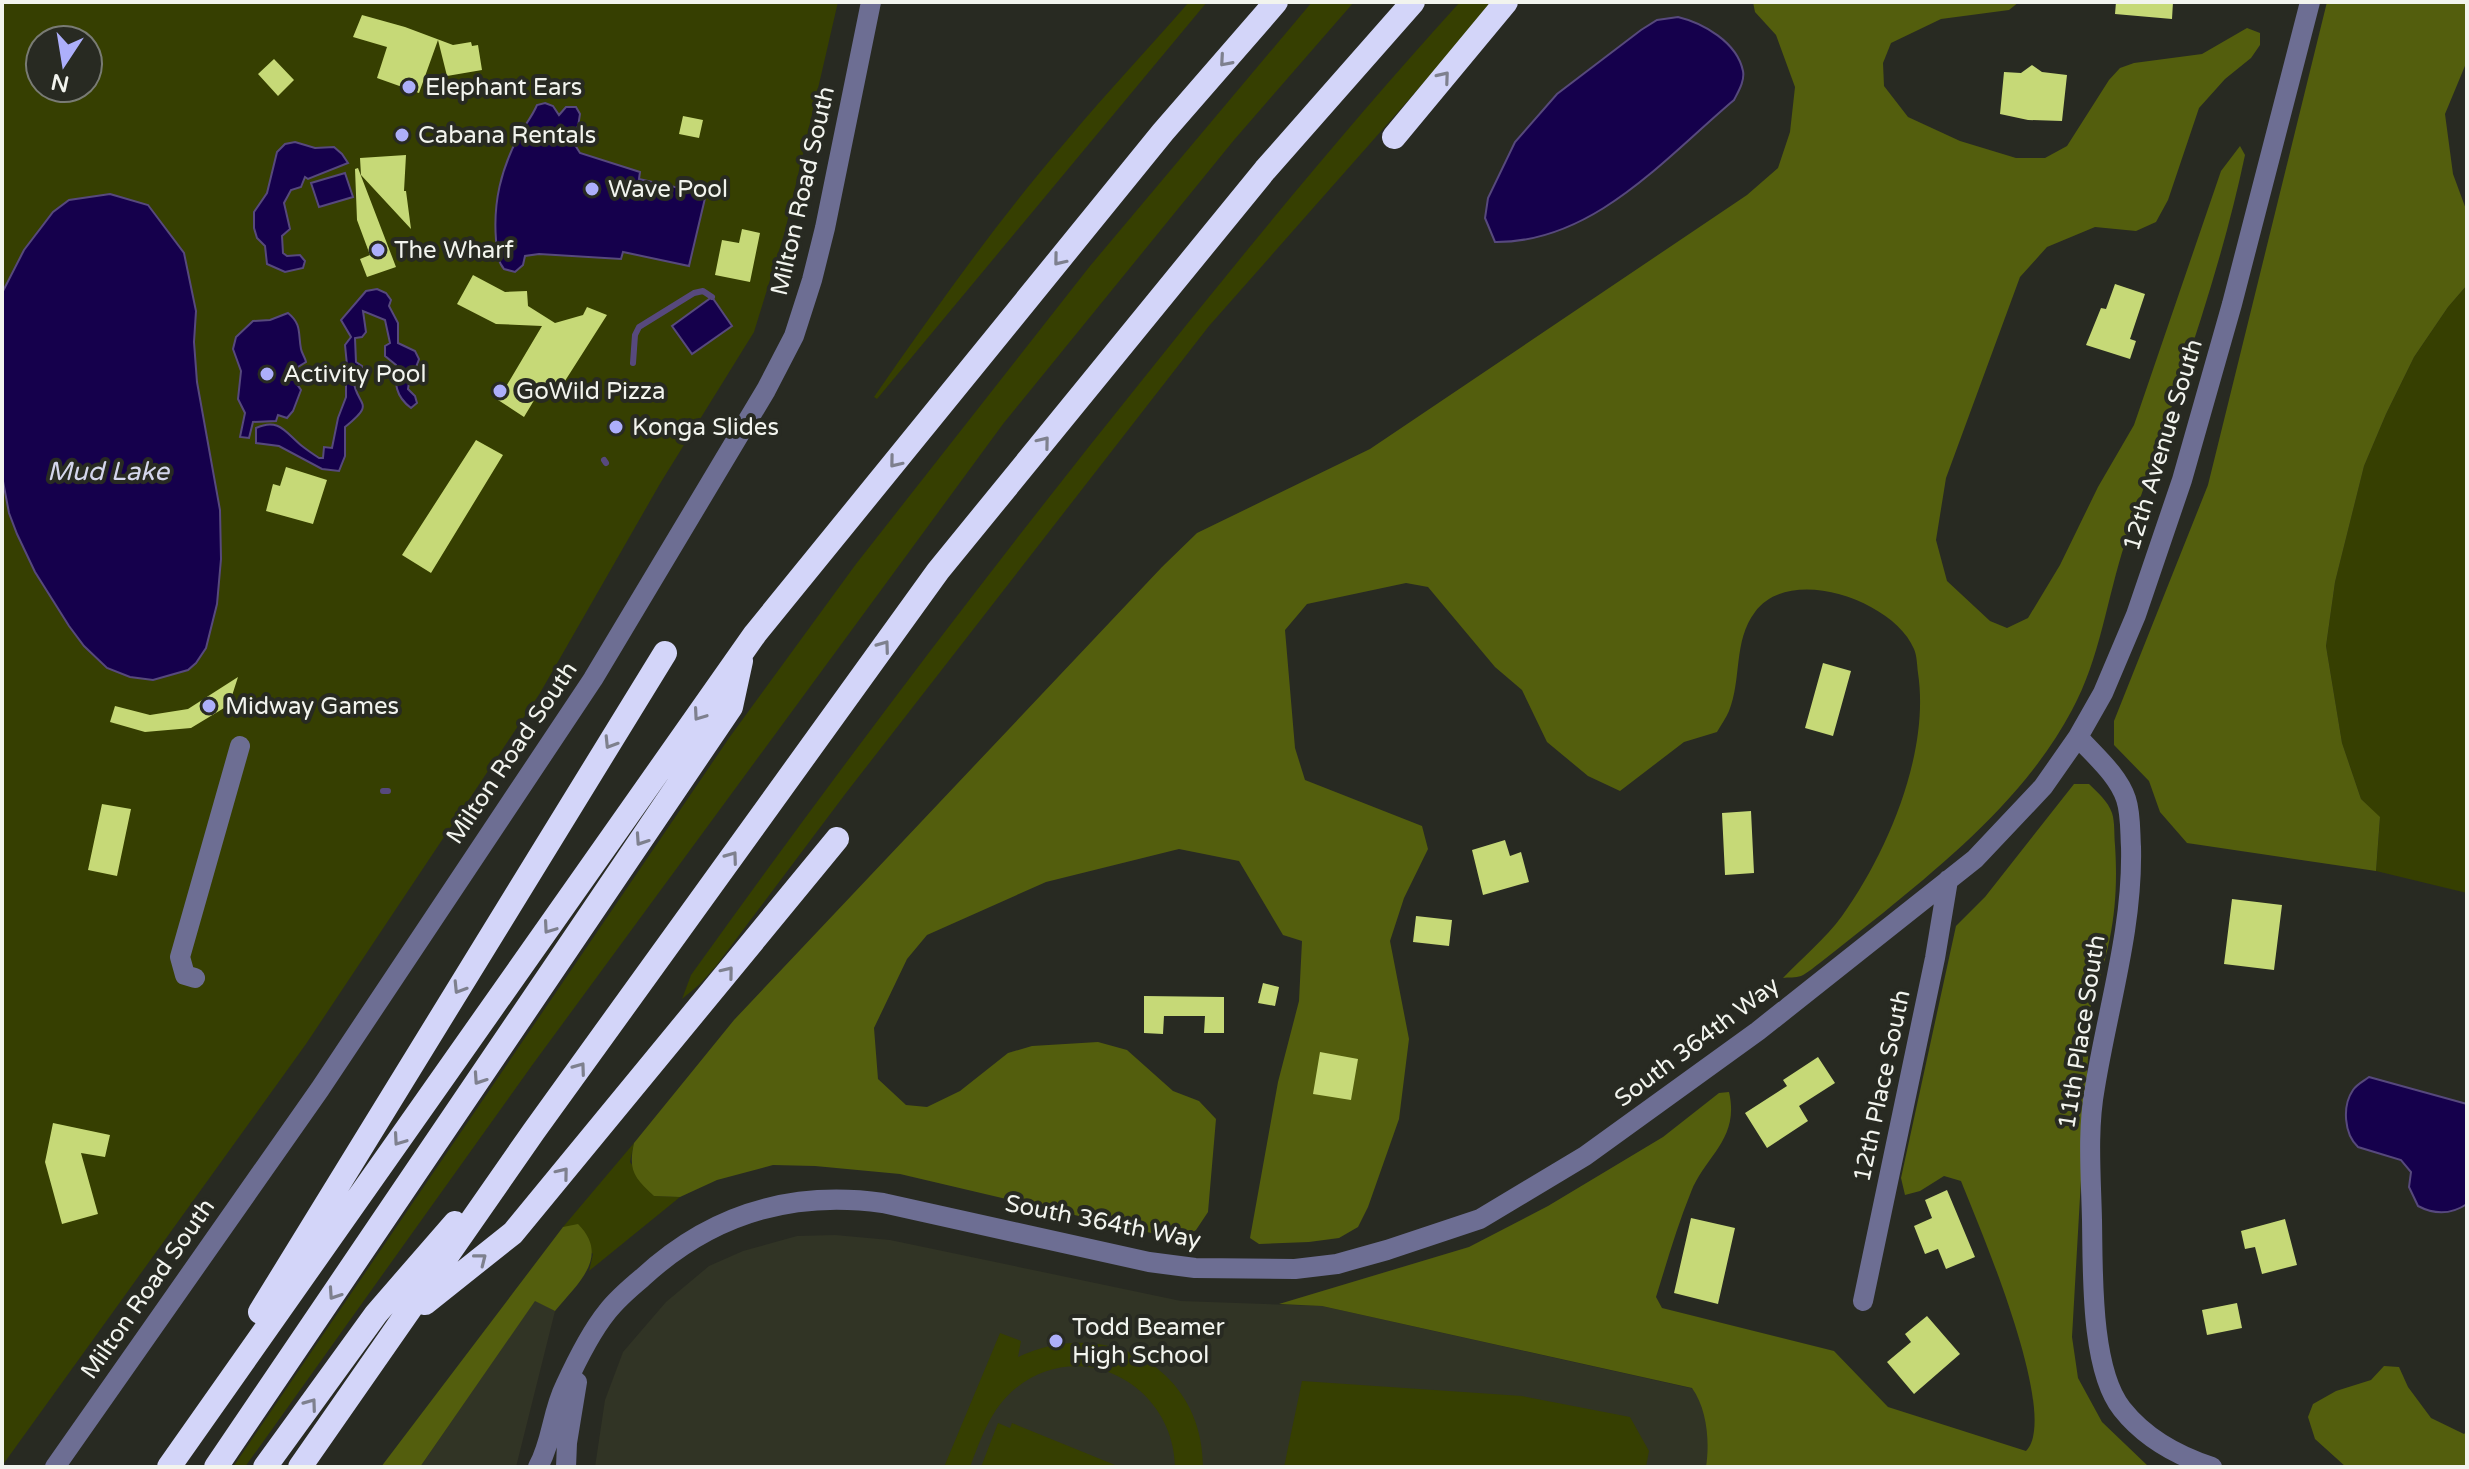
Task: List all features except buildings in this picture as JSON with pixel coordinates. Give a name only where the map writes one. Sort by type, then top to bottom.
[{"type":"highway","points":[[167,1467],[743,651],[1163,132],[1276,2]]},
{"type":"highway","points":[[300,1467],[534,1131],[938,571],[1265,170],[1413,2]]},
{"type":"highway","points":[[1394,137],[1506,2]]},
{"type":"highway","points":[[216,1467],[731,707],[743,651]]},
{"type":"highway","points":[[167,1467],[665,653]]},
{"type":"highway","points":[[404,1320],[513,1233],[837,839]]},
{"type":"highway","points":[[265,1467],[376,1314],[534,1131]]},
{"type":"street","name":"Milton Road South","points":[[55,1467],[320,1089],[593,679],[766,390],[794,336],[812,280],[871,2]]},
{"type":"street","name":"12th Avenue South","points":[[1975,859],[2043,787],[2078,737],[2103,693],[2136,615],[2182,480],[2232,304],[2310,2]]},
{"type":"street","name":"11th Place South","points":[[2078,737],[2121,787],[2128,802],[2130,823],[2132,886],[2094,1088],[2091,1124],[2093,1281],[2097,1335],[2108,1381],[2120,1407],[2146,1434],[2189,1460],[2212,1467]]},
{"type":"street","points":[[195,978],[185,975],[180,957],[240,746]]},
{"type":"street","name":"South 364th Way","points":[[538,1467],[549,1442],[563,1389],[606,1312],[656,1265],[713,1227],[775,1204],[816,1199],[859,1200],[1149,1262],[1238,1270],[1295,1269],[1337,1264],[1480,1219],[1585,1156],[1758,1031],[1975,859]]},
{"type":"street","name":"12th Place South","points":[[1863,1301],[1935,958],[1948,880]]},
{"type":"street","name":"South 364th Way","points":[[566,1467],[573,1406],[586,1347]]},
{"type":"shaded area","name":"Todd Beamer High School","points":[[835,1235],[890,1240],[1181,1301],[1322,1306],[1839,1421],[1828,1467],[595,1467],[605,1400],[623,1352],[666,1302],[709,1266],[743,1251],[797,1236]]},
{"type":"shaded area","points":[[535,1300],[555,1311],[516,1467],[420,1467]]},
{"type":"green space","points":[[2,2],[838,2],[785,231],[754,332],[661,482],[540,693],[306,1044],[2,1466]]},
{"type":"green space","points":[[1189,2],[1207,2],[877,399],[874,397],[1017,201]]},
{"type":"green space","points":[[1312,2],[1354,2],[1234,140],[1003,424],[533,1064],[245,1467],[233,1467],[729,738],[856,564],[1090,266]]},
{"type":"green space","points":[[1460,2],[1495,2],[1209,326],[846,793],[716,966],[682,999],[691,975],[745,900],[1024,530],[1257,238]]},
{"type":"green space","points":[[1753,2],[2019,2],[2009,10],[1941,19],[1891,43],[1883,63],[1884,86],[1908,117],[1960,141],[2016,158],[2045,158],[2067,146],[2120,68],[2134,63],[2202,54],[2247,28],[2260,33],[2260,45],[2251,58],[2225,79],[2199,108],[2168,200],[2156,222],[2136,231],[2095,227],[2047,247],[2020,277],[1946,478],[1936,540],[1947,581],[1990,621],[2007,628],[2028,618],[2060,565],[2098,487],[2134,425],[2221,171],[2240,146],[2245,155],[2220,254],[2191,350],[2125,543],[2090,670],[2054,740],[2034,769],[1988,821],[1883,913],[1806,973],[1799,977],[1783,978],[1836,924],[1859,890],[1902,800],[1918,735],[1920,703],[1914,649],[1903,632],[1886,616],[1840,594],[1815,590],[1792,591],[1771,598],[1755,612],[1743,635],[1733,699],[1717,732],[1684,742],[1620,791],[1588,776],[1547,742],[1522,690],[1495,667],[1428,587],[1406,583],[1307,604],[1285,630],[1295,748],[1305,780],[1422,826],[1428,849],[1404,898],[1390,941],[1409,1039],[1399,1119],[1358,1227],[1339,1238],[1309,1242],[1259,1244],[1250,1238],[1278,1082],[1299,1001],[1302,941],[1283,935],[1239,861],[1179,849],[1046,882],[927,935],[907,959],[874,1028],[878,1079],[906,1105],[927,1107],[960,1091],[1008,1053],[1032,1046],[1098,1042],[1127,1050],[1173,1091],[1199,1101],[1216,1119],[1208,1212],[1196,1230],[1181,1240],[900,1174],[815,1166],[773,1165],[717,1180],[680,1197],[654,1196],[647,1190],[632,1167],[634,1143],[734,1020],[1197,533],[1370,449],[1747,195],[1778,168],[1790,132],[1795,87],[1776,35],[1755,12]]},
{"type":"green space","points":[[2327,2],[2467,2],[2467,61],[2445,114],[2453,174],[2467,212],[2467,285],[2414,357],[2364,466],[2335,582],[2326,646],[2342,743],[2361,799],[2380,817],[2376,871],[2187,843],[2160,812],[2149,781],[2114,745],[2114,721],[2208,485]]},
{"type":"green space","points":[[2467,285],[2467,893],[2376,871],[2380,818],[2361,799],[2342,743],[2326,646],[2335,582],[2364,466],[2414,357]]},
{"type":"green space","points":[[2074,784],[2089,784],[2110,809],[2114,824],[2116,887],[2104,964],[2091,1005],[2072,1337],[2078,1378],[2102,1422],[2149,1467],[1706,1467],[1706,1426],[1692,1388],[1322,1306],[1279,1304],[1469,1247],[1548,1206],[1663,1137],[1719,1093],[1729,1092],[1731,1108],[1726,1135],[1697,1179],[1681,1218],[1656,1297],[1662,1308],[1834,1351],[1888,1407],[2026,1451],[2034,1431],[2033,1400],[2026,1362],[1999,1277],[1961,1181],[1944,1176],[1920,1191],[1905,1195],[1901,1178],[1956,926],[1985,897]]},
{"type":"green space","points":[[634,1143],[630,1162],[654,1196],[680,1197],[589,1271],[593,1254],[563,1227]]},
{"type":"green space","points":[[578,1224],[587,1236],[591,1259],[573,1291],[555,1311],[535,1301],[420,1467],[381,1467],[563,1227]]},
{"type":"green space","points":[[1000,1333],[1021,1341],[1018,1357],[1051,1346],[1083,1343],[1114,1347],[1143,1359],[1167,1377],[1186,1401],[1199,1432],[1203,1467],[1175,1467],[1171,1438],[1159,1413],[1142,1392],[1120,1377],[1095,1368],[1069,1367],[1042,1373],[1016,1388],[988,1424],[970,1467],[944,1467]]},
{"type":"green space","points":[[2384,1366],[2399,1367],[2408,1387],[2431,1418],[2464,1434],[2467,1431],[2467,1467],[2346,1467],[2315,1439],[2308,1417],[2313,1404],[2336,1391],[2371,1380]]},
{"type":"green space","points":[[1302,1381],[1522,1396],[1630,1417],[1649,1451],[1646,1467],[1284,1467]]},
{"type":"green space","points":[[998,1423],[1010,1428],[1012,1423],[1120,1467],[981,1467]]},
{"type":"water","points":[[1678,17],[1718,35],[1734,51],[1743,75],[1734,100],[1625,194],[1595,213],[1564,229],[1531,239],[1495,242],[1485,218],[1488,198],[1515,142],[1557,94],[1641,30],[1657,20]]},
{"type":"water","name":"Wave Pool","points":[[545,103],[553,106],[559,115],[566,107],[576,107],[580,114],[578,127],[572,130],[570,137],[580,153],[640,172],[639,179],[706,194],[689,266],[623,252],[621,259],[539,254],[525,256],[523,265],[515,272],[504,269],[496,240],[500,187],[518,137],[537,105]]},
{"type":"water","points":[[295,142],[315,148],[334,147],[348,163],[308,179],[305,177],[301,187],[291,190],[284,203],[290,229],[282,236],[283,253],[287,256],[300,255],[305,261],[303,268],[285,272],[267,264],[265,246],[257,238],[254,228],[254,212],[267,193],[277,152],[285,144]]},
{"type":"water","points":[[345,173],[353,197],[319,207],[311,183]]},
{"type":"water","name":"Mud Lake","points":[[110,194],[148,205],[184,253],[196,311],[194,342],[197,382],[220,510],[221,559],[217,604],[206,648],[188,670],[153,680],[130,677],[107,668],[69,626],[35,572],[17,534],[9,513],[2,476],[2,293],[24,250],[53,212],[69,200]]},
{"type":"water","points":[[377,289],[386,293],[391,300],[389,306],[398,323],[398,343],[415,351],[419,359],[408,389],[417,403],[411,408],[399,394],[396,365],[385,356],[385,346],[390,343],[385,320],[363,311],[366,332],[362,337],[355,338],[356,362],[362,366],[362,372],[353,379],[363,408],[345,427],[345,456],[339,471],[322,469],[279,446],[256,443],[256,428],[271,424],[282,428],[319,458],[323,458],[324,447],[332,448],[346,397],[346,376],[343,374],[347,365],[345,345],[351,337],[341,320],[366,291]]},
{"type":"water","points":[[712,297],[732,326],[692,354],[672,326]]},
{"type":"water","name":"Activity Pool","points":[[288,313],[297,325],[306,362],[298,367],[292,377],[301,390],[293,411],[287,418],[278,415],[276,421],[253,422],[249,438],[240,437],[245,413],[238,399],[241,371],[233,349],[236,337],[253,321],[270,320]]},
{"type":"water","points":[[2369,1077],[2467,1104],[2467,1204],[2443,1212],[2418,1206],[2409,1187],[2411,1172],[2401,1160],[2358,1147],[2353,1141],[2347,1127],[2347,1104],[2355,1088]]},
{"type":"waterway","points":[[633,363],[635,335],[639,327],[694,293],[703,291],[712,297]]},
{"type":"waterway","points":[[383,791],[388,791]]},
{"type":"place","name":"Elephant Ears","points":[[409,87]]},
{"type":"place","name":"Cabana Rentals","points":[[402,135]]},
{"type":"place","name":"Wave Pool","points":[[592,189]]},
{"type":"place","name":"The Wharf","points":[[378,250]]},
{"type":"place","name":"Activity Pool","points":[[267,374]]},
{"type":"place","name":"GoWild Pizza","points":[[500,391]]},
{"type":"place","name":"Konga Slides","points":[[616,427]]},
{"type":"place","name":"Midway Games","points":[[209,706]]},
{"type":"place","name":"Todd Beamer High School","points":[[1056,1341]]}]
